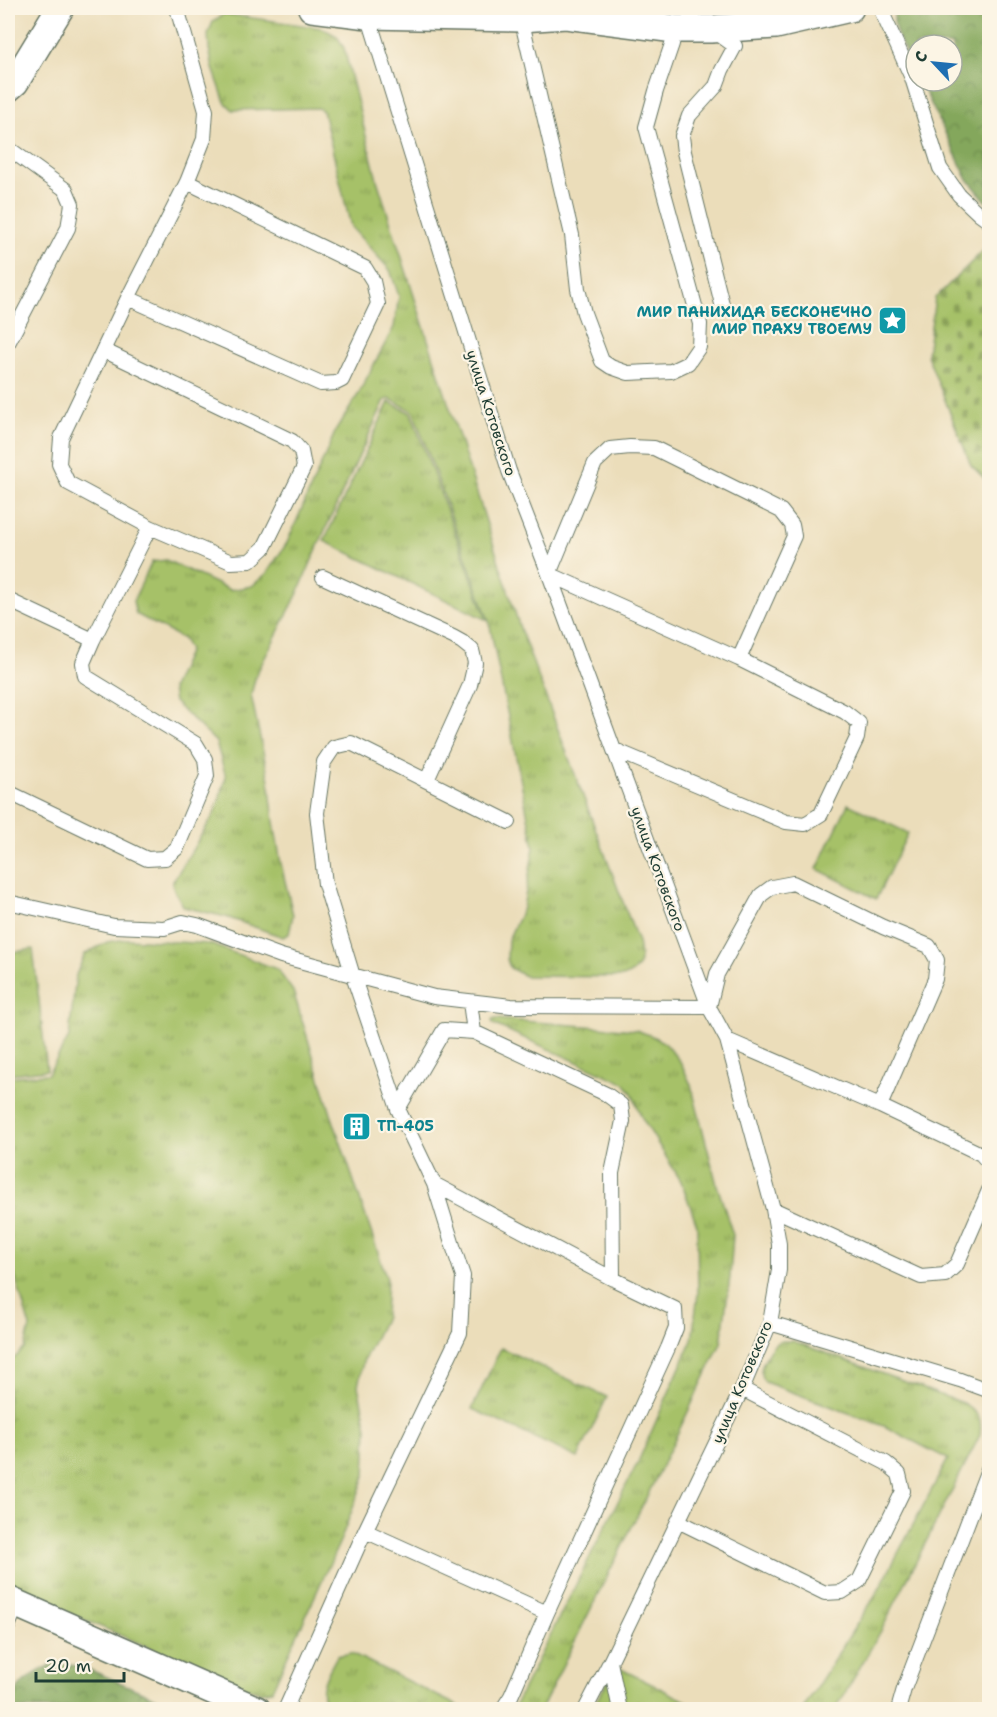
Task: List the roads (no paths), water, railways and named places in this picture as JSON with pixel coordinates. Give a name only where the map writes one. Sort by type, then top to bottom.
[{"type":"street","points":[[8,88],[15,82],[60,8]]},
{"type":"street","points":[[312,8],[368,15],[521,18],[566,15],[675,29],[776,25],[850,8]]},
{"type":"street","points":[[11,1610],[257,1710]]},
{"type":"lane","points":[[103,350],[292,441],[301,451],[304,467],[264,548],[250,561],[231,562],[150,527],[68,483],[59,464],[61,438],[103,350],[128,298],[187,182],[204,139],[206,111],[177,8]]},
{"type":"lane","points":[[880,8],[912,78],[940,168],[958,195],[990,222]]},
{"type":"lane","name":"улица Котовского","points":[[368,15],[509,471],[709,1007],[727,1040],[773,1209],[779,1244],[779,1270],[770,1323],[742,1389],[585,1710]]},
{"type":"lane","points":[[521,18],[572,236],[578,290],[584,313],[602,361],[628,373],[671,371],[688,363],[699,347],[700,324],[646,127],[675,29]]},
{"type":"lane","points":[[711,29],[735,46],[716,86],[689,116],[682,136],[723,308]]},
{"type":"lane","points":[[8,148],[66,190],[72,204],[68,228],[8,343]]},
{"type":"lane","points":[[128,298],[321,384],[336,383],[342,380],[378,304],[373,281],[365,268],[187,182]]},
{"type":"lane","points":[[615,750],[786,822],[805,824],[821,814],[857,738],[859,723],[846,712],[740,659],[549,574],[595,463],[610,449],[654,448],[781,511],[792,525],[794,536],[740,659]]},
{"type":"lane","points":[[8,792],[147,859],[165,858],[177,848],[207,776],[205,759],[196,744],[100,687],[86,676],[83,663],[150,527]]},
{"type":"lane","points":[[323,577],[453,637],[472,650],[475,663],[470,685],[426,780]]},
{"type":"lane","points":[[8,600],[93,640]]},
{"type":"lane","points":[[285,1710],[365,1531],[460,1333],[463,1276],[434,1184],[398,1109],[325,884],[317,813],[324,762],[334,747],[351,743],[509,822]]},
{"type":"lane","points":[[8,902],[114,926],[164,928],[183,922],[281,956],[434,997],[511,1006],[709,1007],[717,974],[761,895],[772,887],[793,883],[929,946],[938,960],[935,979],[880,1106]]},
{"type":"lane","points":[[470,1002],[474,1032]]},
{"type":"lane","points":[[398,1109],[444,1030],[474,1032],[606,1094],[621,1105],[623,1121],[612,1173],[613,1280]]},
{"type":"lane","points":[[727,1040],[880,1106],[981,1154],[990,1164]]},
{"type":"lane","points":[[434,1184],[613,1280],[675,1309],[676,1328],[511,1696],[502,1710]]},
{"type":"lane","points":[[773,1209],[921,1277],[945,1275],[957,1264],[990,1188]]},
{"type":"lane","points":[[770,1323],[990,1391]]},
{"type":"lane","points":[[678,1521],[825,1593],[842,1592],[859,1581],[903,1491],[899,1474],[886,1463],[742,1389]]},
{"type":"lane","points":[[898,1710],[990,1464]]},
{"type":"lane","points":[[365,1531],[547,1613]]},
{"type":"lane","points":[[610,1662],[620,1710]]},
{"type":"place","name":"МИР ПАНИХИДА БЕСКОНЕЧНО МИР ПРАХУ ТВОЕМУ","points":[[893,321]]},
{"type":"place","name":"ТП-405","points":[[356,1126]]}]
